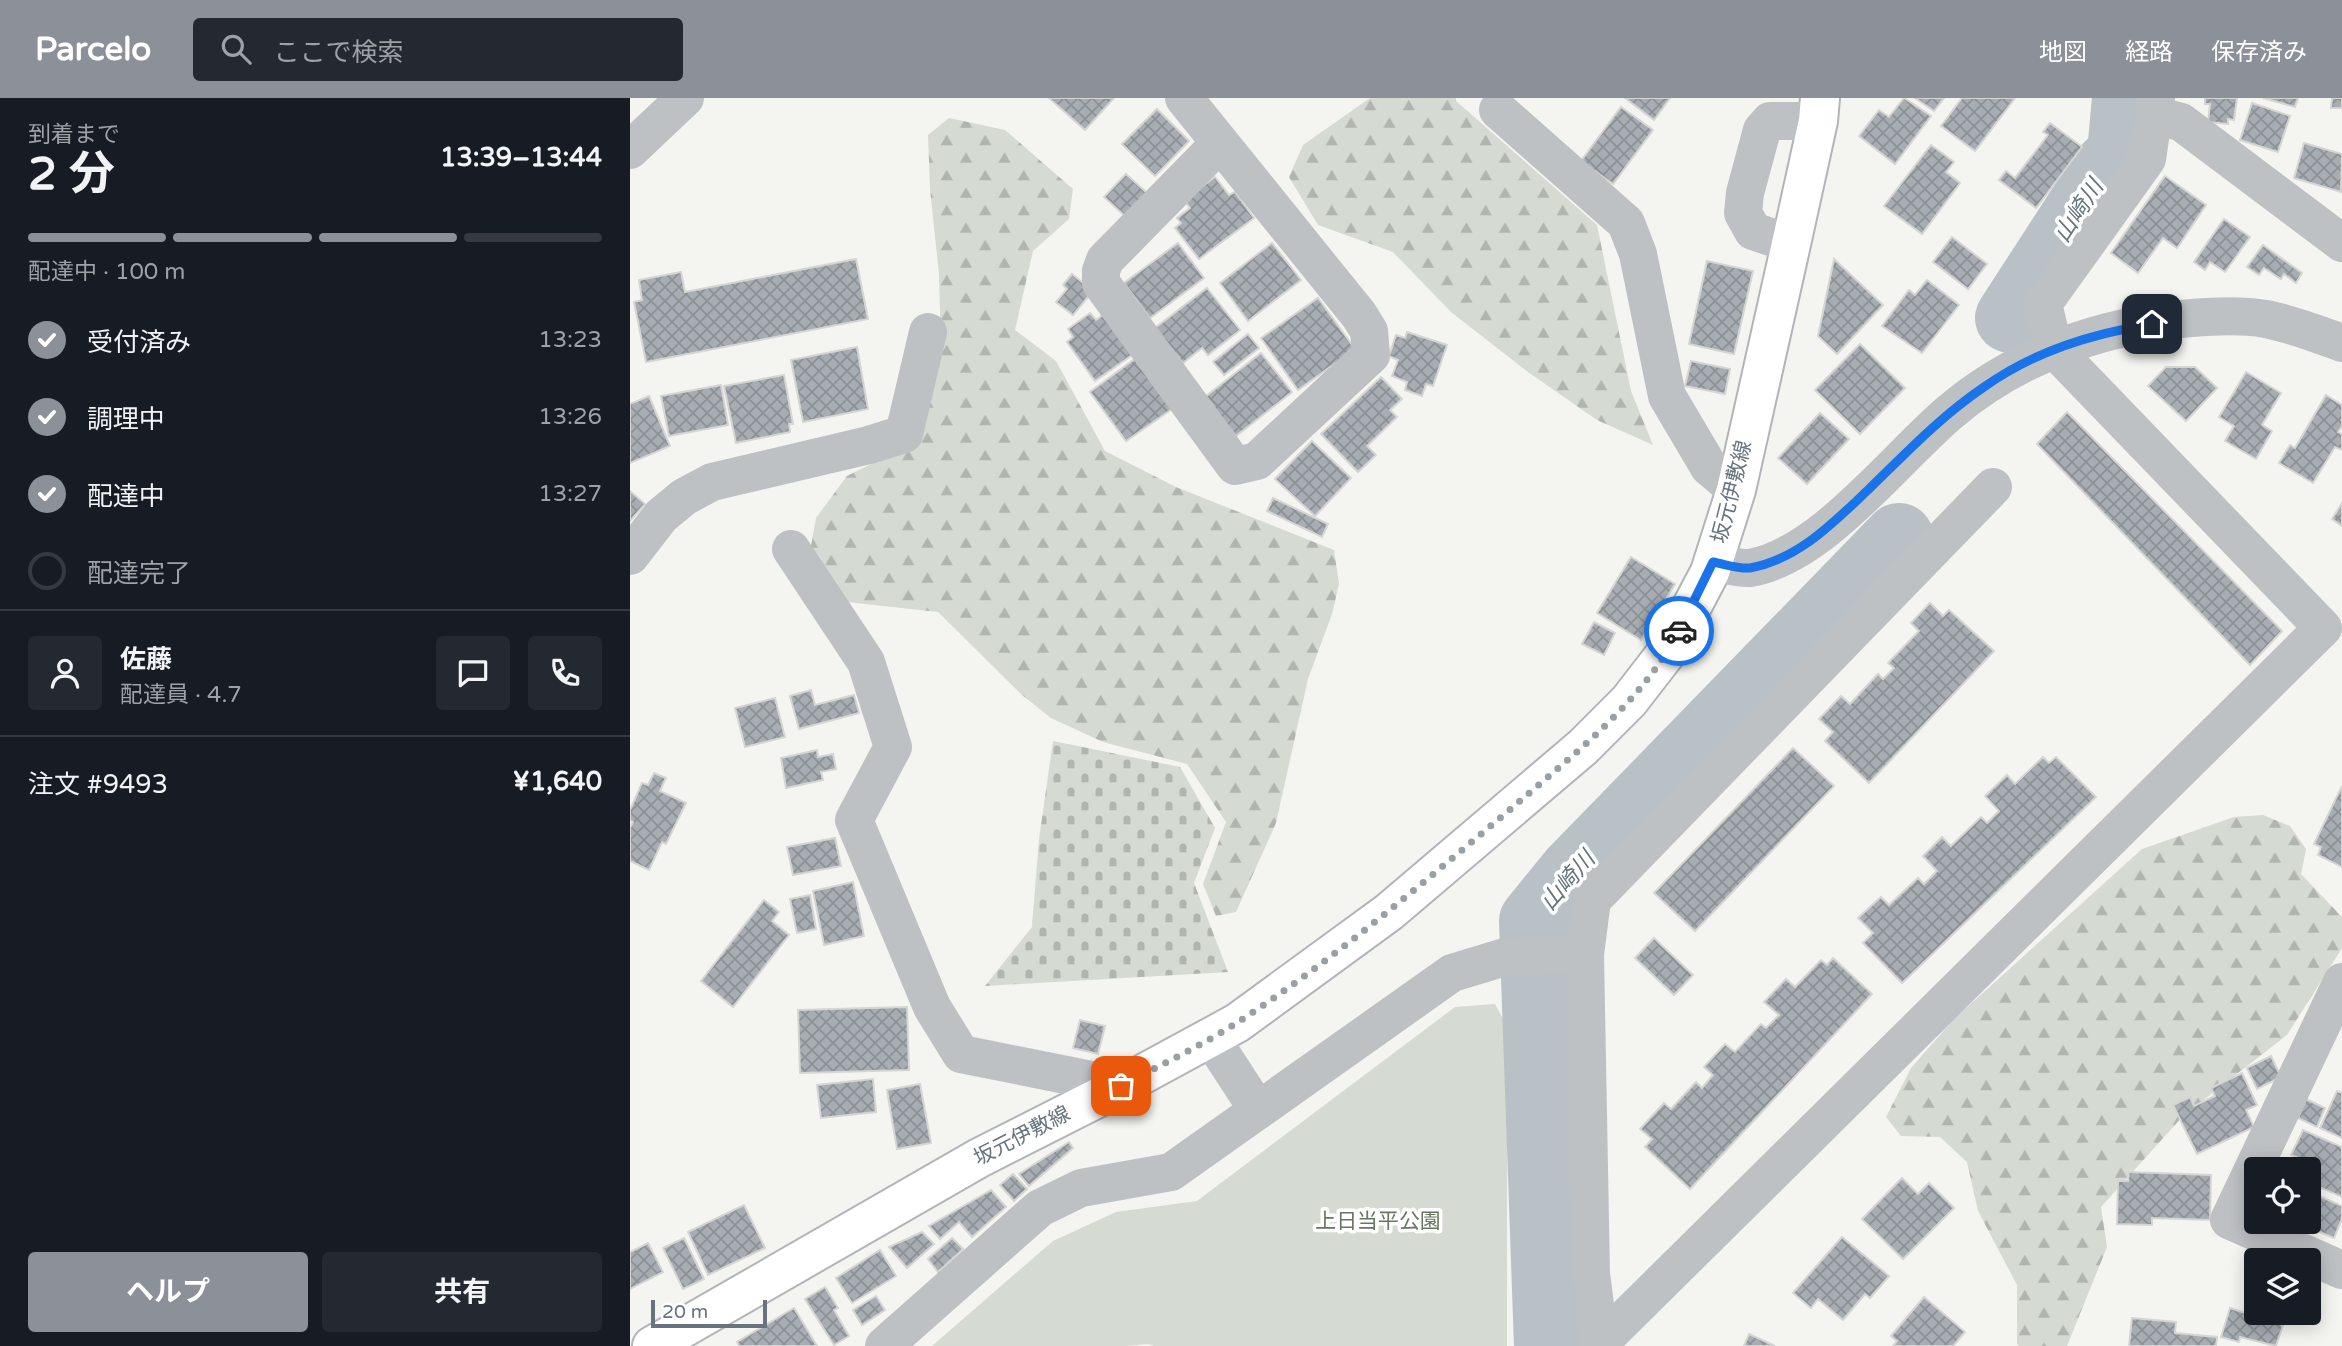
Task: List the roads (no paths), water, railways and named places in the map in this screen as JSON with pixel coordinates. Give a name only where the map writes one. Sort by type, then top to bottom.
[{"type":"main road","name":"坂元伊敷線","points":[[652,1346],[979,1157],[1121,1086],[1247,1016],[1389,912],[1583,747],[1629,701],[1670,648],[1713,562],[1735,490],[1819,109]]},
{"type":"street","points":[[1184,98],[1359,315],[1369,331],[1371,355],[1257,461],[1235,466],[1101,284],[1101,271],[1105,260],[1220,143]]},
{"type":"street","points":[[1601,1345],[2323,628],[2053,349],[2043,304],[2147,159],[2169,108],[2342,243]]},
{"type":"street","points":[[1791,244],[1753,231],[1743,213],[1745,193],[1762,130],[1770,121],[1819,109]]},
{"type":"street","points":[[1498,110],[1626,223],[1638,254],[1667,396],[1709,467],[1735,490]]},
{"type":"street","points":[[630,150],[658,111]]},
{"type":"street","points":[[1713,562],[1748,568],[1784,557],[1812,541],[1949,413],[1993,380],[2053,349],[2110,331],[2173,320],[2220,316],[2337,329]]},
{"type":"street","points":[[630,556],[661,516],[684,497],[712,482],[904,435],[928,332]]},
{"type":"street","points":[[1601,1345],[1591,1274],[1585,954],[1592,900],[1993,487]]},
{"type":"street","points":[[791,549],[866,662],[885,723],[892,747],[854,820],[932,1007],[961,1054],[1121,1086]]},
{"type":"street","points":[[884,1346],[1040,1208],[1081,1188],[1171,1172],[1452,973],[1505,957],[1585,954]]},
{"type":"street","points":[[2342,982],[2229,1220],[2342,1270]]},
{"type":"street","points":[[1210,1038],[1258,1110]]},
{"type":"waterway","name":"山崎川","points":[[2010,318],[2106,170],[2122,154],[2127,98]]},
{"type":"waterway","name":"山崎川","points":[[1549,1346],[1534,921],[1573,873],[1899,538]]},
{"type":"park label","name":"上日当平公園","points":[[1378,1221]]}]
